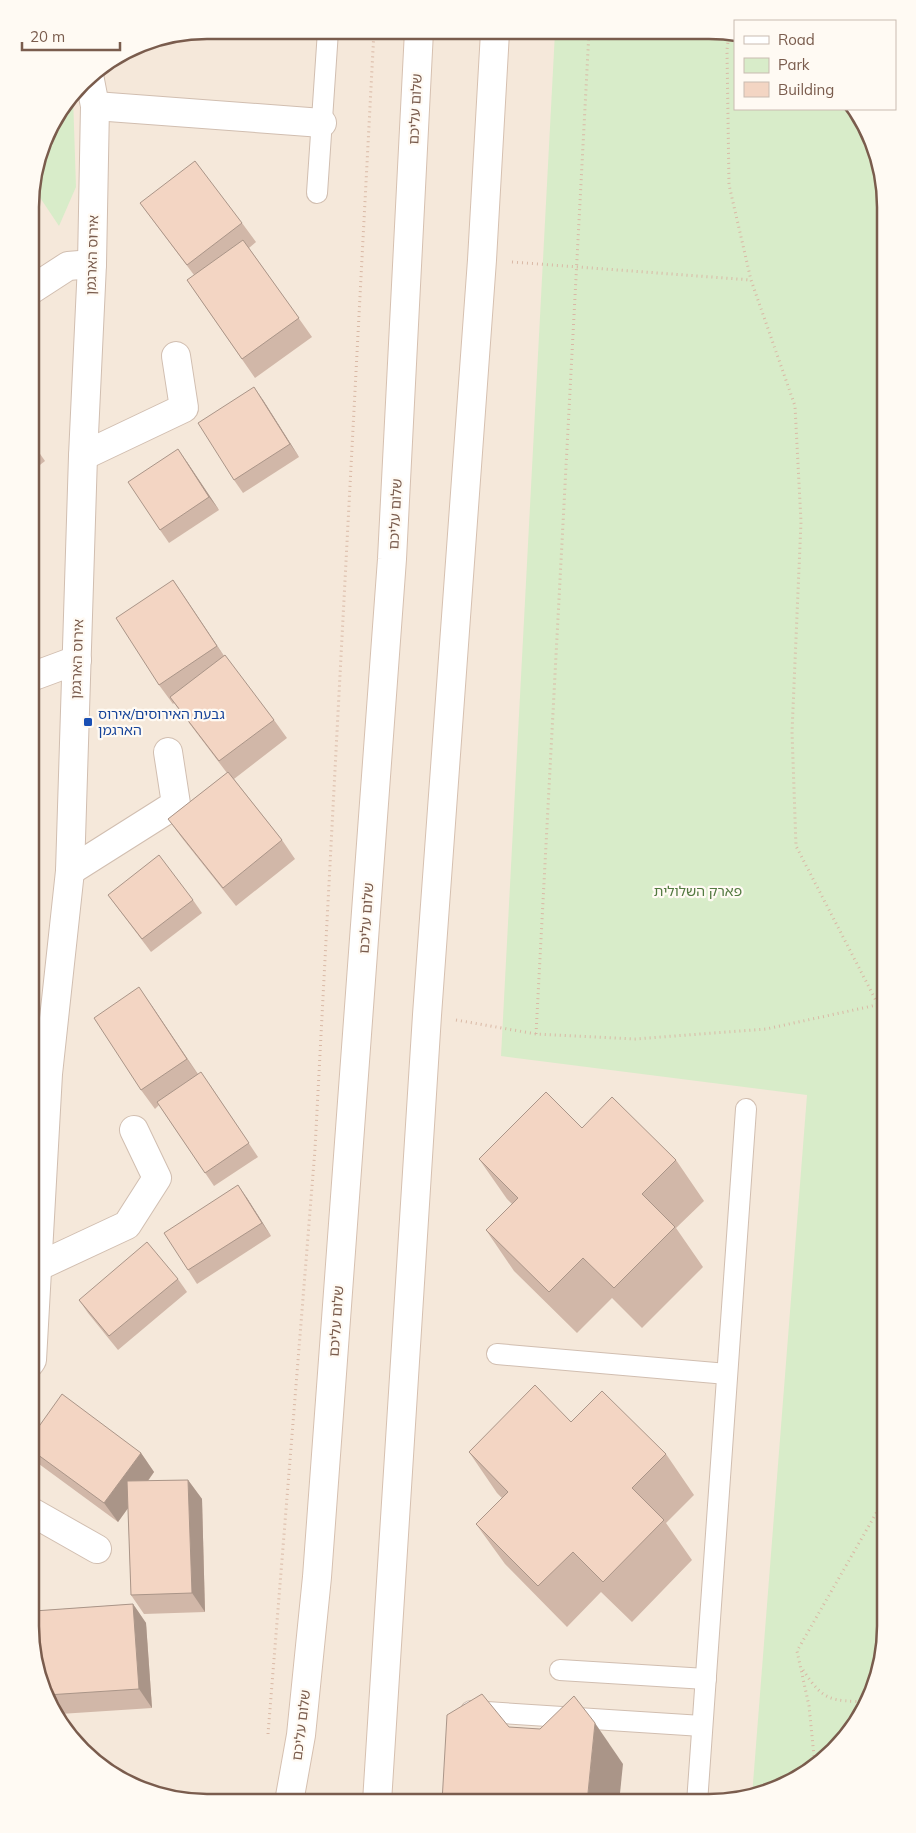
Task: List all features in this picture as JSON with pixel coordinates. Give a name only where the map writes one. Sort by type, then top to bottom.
[{"type":"main road","name":"שלום עליכם","points":[[290,1794],[301,1735],[317,1577],[392,560],[419,39]]},
{"type":"main road","points":[[378,1794],[427,1014],[482,260],[495,39]]},
{"type":"main road","name":"אירוס הארגמן","points":[[39,1075],[70,871],[83,456],[92,264],[95,106],[91,85]]},
{"type":"main road","points":[[95,106],[322,123]]},
{"type":"main road","points":[[39,285],[68,266],[92,264]]},
{"type":"main road","points":[[83,456],[184,408],[176,356]]},
{"type":"main road","points":[[39,674],[77,660]]},
{"type":"main road","points":[[70,871],[176,804],[168,752]]},
{"type":"main road","points":[[39,1266],[127,1225],[157,1178],[134,1130]]},
{"type":"main road","points":[[39,1516],[97,1549]]},
{"type":"lane","points":[[317,193],[327,39]]},
{"type":"lane","points":[[698,1794],[746,1109]]},
{"type":"lane","points":[[497,1354],[727,1374]]},
{"type":"lane","points":[[560,1670],[706,1678]]},
{"type":"lane","points":[[461,1710],[702,1726]]},
{"type":"path","points":[[267,1739],[315,1149],[374,39]]},
{"type":"path","points":[[536,1034],[589,39]]},
{"type":"path","points":[[728,40],[729,185],[751,280],[795,406],[801,522],[792,732],[796,846],[877,1003]]},
{"type":"path","points":[[482,260],[751,280]]},
{"type":"path","points":[[427,1014],[536,1034],[635,1039],[766,1029],[877,1005]]},
{"type":"path","points":[[814,1758],[809,1706],[797,1652],[877,1512]]},
{"type":"path","points":[[801,1668],[814,1688],[832,1700],[859,1702]]},
{"type":"shaded area","points":[[195,39],[721,39],[734,41],[734,110],[847,110],[860,132],[872,163],[877,206],[877,1638],[872,1670],[855,1710],[843,1729],[812,1760],[784,1777],[763,1785],[731,1793],[710,1794],[185,1793],[163,1789],[142,1781],[104,1760],[80,1737],[67,1720],[56,1701],[48,1680],[40,1648],[39,1627],[39,195],[44,163],[61,123],[73,104],[96,80],[113,67],[132,56],[163,44]]},
{"type":"green space","name":"פארק השלולית","points":[[555,39],[721,39],[734,41],[734,110],[847,110],[860,132],[872,163],[877,206],[877,1638],[872,1670],[855,1710],[843,1729],[812,1760],[784,1777],[763,1785],[753,1788],[807,1095],[501,1056]]},
{"type":"green space","points":[[73,104],[76,187],[59,226],[39,195],[44,163],[61,123]]},
{"type":"building","points":[[195,161],[242,223],[187,265],[140,203]]},
{"type":"building","points":[[243,240],[299,318],[242,359],[187,280]]},
{"type":"building","points":[[254,387],[290,444],[234,480],[198,423]]},
{"type":"building","points":[[178,449],[209,497],[160,530],[128,482]]},
{"type":"building","points":[[173,580],[217,646],[159,685],[116,618]]},
{"type":"building","points":[[225,655],[274,720],[219,761],[170,697]]},
{"type":"building","points":[[228,772],[282,840],[223,888],[168,819]]},
{"type":"building","points":[[159,855],[193,900],[142,939],[108,895]]},
{"type":"building","points":[[139,987],[187,1059],[141,1090],[94,1018]]},
{"type":"building","points":[[201,1072],[249,1143],[205,1173],[157,1102]]},
{"type":"building","points":[[546,1092],[582,1128],[612,1097],[676,1160],[642,1194],[675,1227],[614,1288],[583,1258],[549,1292],[486,1230],[518,1198],[479,1159]]},
{"type":"building","points":[[238,1185],[262,1223],[188,1270],[164,1233]]},
{"type":"building","points":[[147,1242],[178,1279],[109,1336],[79,1300]]},
{"type":"building","points":[[535,1385],[571,1422],[602,1391],[666,1454],[632,1488],[664,1520],[603,1582],[573,1552],[538,1586],[476,1524],[508,1492],[469,1452]]},
{"type":"building","points":[[62,1394],[141,1453],[104,1503],[39,1456],[39,1426]]},
{"type":"building","points":[[188,1480],[192,1593],[131,1595],[127,1481]]},
{"type":"building","points":[[133,1604],[139,1689],[54,1695],[40,1648],[39,1611]]},
{"type":"building","points":[[482,1694],[509,1727],[540,1729],[574,1696],[595,1723],[588,1794],[442,1794],[447,1715]]},
{"type":"place","name":"גבעת האירוסים/אירוס הארגמן","points":[[88,722]]}]
